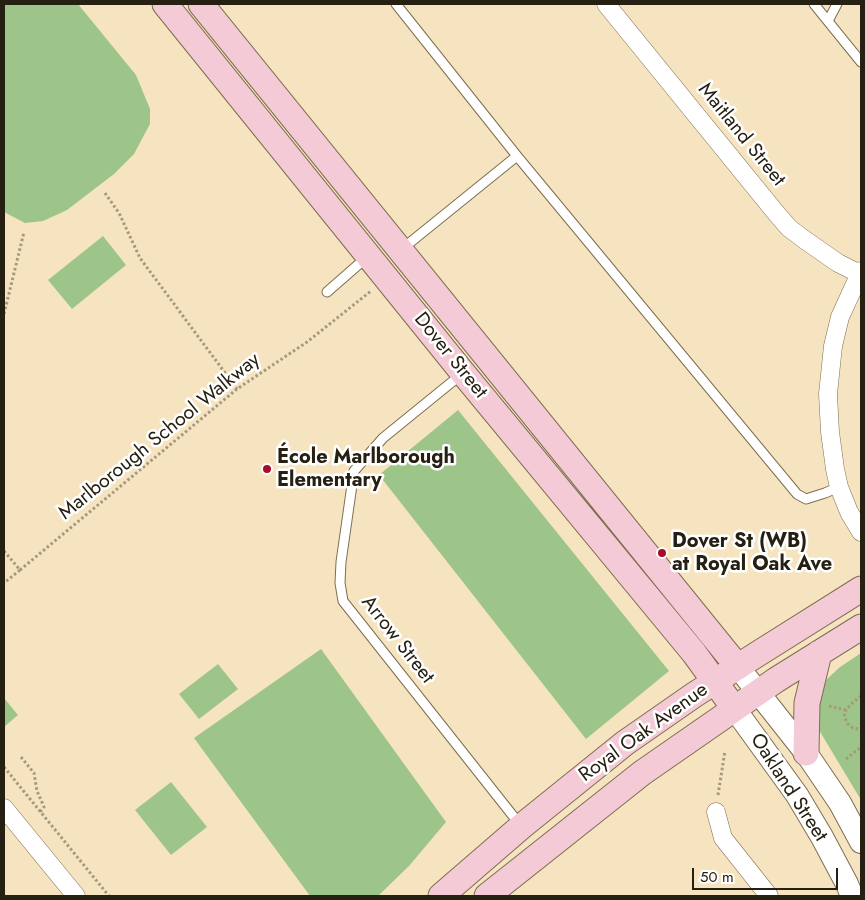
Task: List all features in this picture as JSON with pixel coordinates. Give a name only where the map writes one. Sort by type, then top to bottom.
[{"type":"main road","name":"Dover Street","points":[[165,4],[463,373],[694,653],[734,708]]},
{"type":"main road","name":"Dover Street","points":[[202,4],[738,667]]},
{"type":"main road","name":"Royal Oak Avenue","points":[[440,896],[522,826],[625,743],[715,682],[861,589]]},
{"type":"main road","name":"Royal Oak Avenue","points":[[487,896],[642,773],[758,692],[861,627]]},
{"type":"main road","points":[[806,753],[807,703],[819,654]]},
{"type":"street","name":"Maitland Street","points":[[606,4],[790,228],[830,258],[846,268],[860,272]]},
{"type":"street","points":[[860,272],[840,317],[833,346],[828,394],[830,432],[839,487],[843,500],[861,532]]},
{"type":"street","name":"Dover Street","points":[[738,667],[758,692]]},
{"type":"street","name":"Oakland Street","points":[[758,692],[806,753],[840,803],[861,842]]},
{"type":"street","name":"Oakland Street","points":[[734,708],[797,795],[822,837],[852,896]]},
{"type":"street","points":[[4,808],[76,896]]},
{"type":"street","points":[[716,812],[723,838],[769,896]]},
{"type":"lane","points":[[396,4],[517,156],[796,494],[806,499],[839,487]]},
{"type":"lane","points":[[814,4],[861,62]]},
{"type":"lane","points":[[828,21],[837,4]]},
{"type":"lane","points":[[401,250],[517,156]]},
{"type":"lane","points":[[328,292],[369,256]]},
{"type":"lane","name":"Arrow Street","points":[[463,373],[383,438],[354,472],[341,562],[340,583],[343,601],[522,826]]},
{"type":"path","points":[[105,193],[119,213],[140,258],[237,389]]},
{"type":"path","points":[[4,314],[24,232]]},
{"type":"path","name":"Marlborough School Walkway","points":[[4,583],[237,389],[307,342],[368,294]]},
{"type":"path","points":[[4,551],[20,570]]},
{"type":"path","points":[[835,707],[844,709],[861,696]]},
{"type":"path","points":[[844,709],[844,718],[848,724],[853,728],[861,728]]},
{"type":"path","points":[[846,759],[861,747]]},
{"type":"path","points":[[716,812],[725,751]]},
{"type":"path","points":[[21,757],[34,773],[37,791],[44,807],[40,812]]},
{"type":"path","points":[[4,767],[109,896]]},
{"type":"green space","points":[[4,4],[78,4],[136,75],[150,109],[150,124],[134,154],[114,174],[67,210],[43,221],[25,223],[4,212]]},
{"type":"green space","points":[[103,236],[126,265],[72,309],[48,280]]},
{"type":"green space","points":[[458,410],[669,671],[586,739],[379,475]]},
{"type":"green space","points":[[321,649],[446,822],[409,866],[378,896],[310,896],[194,738]]},
{"type":"green space","points":[[861,653],[861,800],[819,730],[816,710],[825,681],[840,667]]},
{"type":"green space","points":[[218,664],[238,689],[199,719],[179,694]]},
{"type":"green space","points":[[4,698],[18,715],[4,727]]},
{"type":"green space","points":[[171,782],[207,827],[171,855],[135,810]]},
{"type":"place","name":"École Marlborough Elementary","points":[[267,469]]},
{"type":"place","name":"Dover St (WB) at Royal Oak Ave","points":[[662,553]]}]
